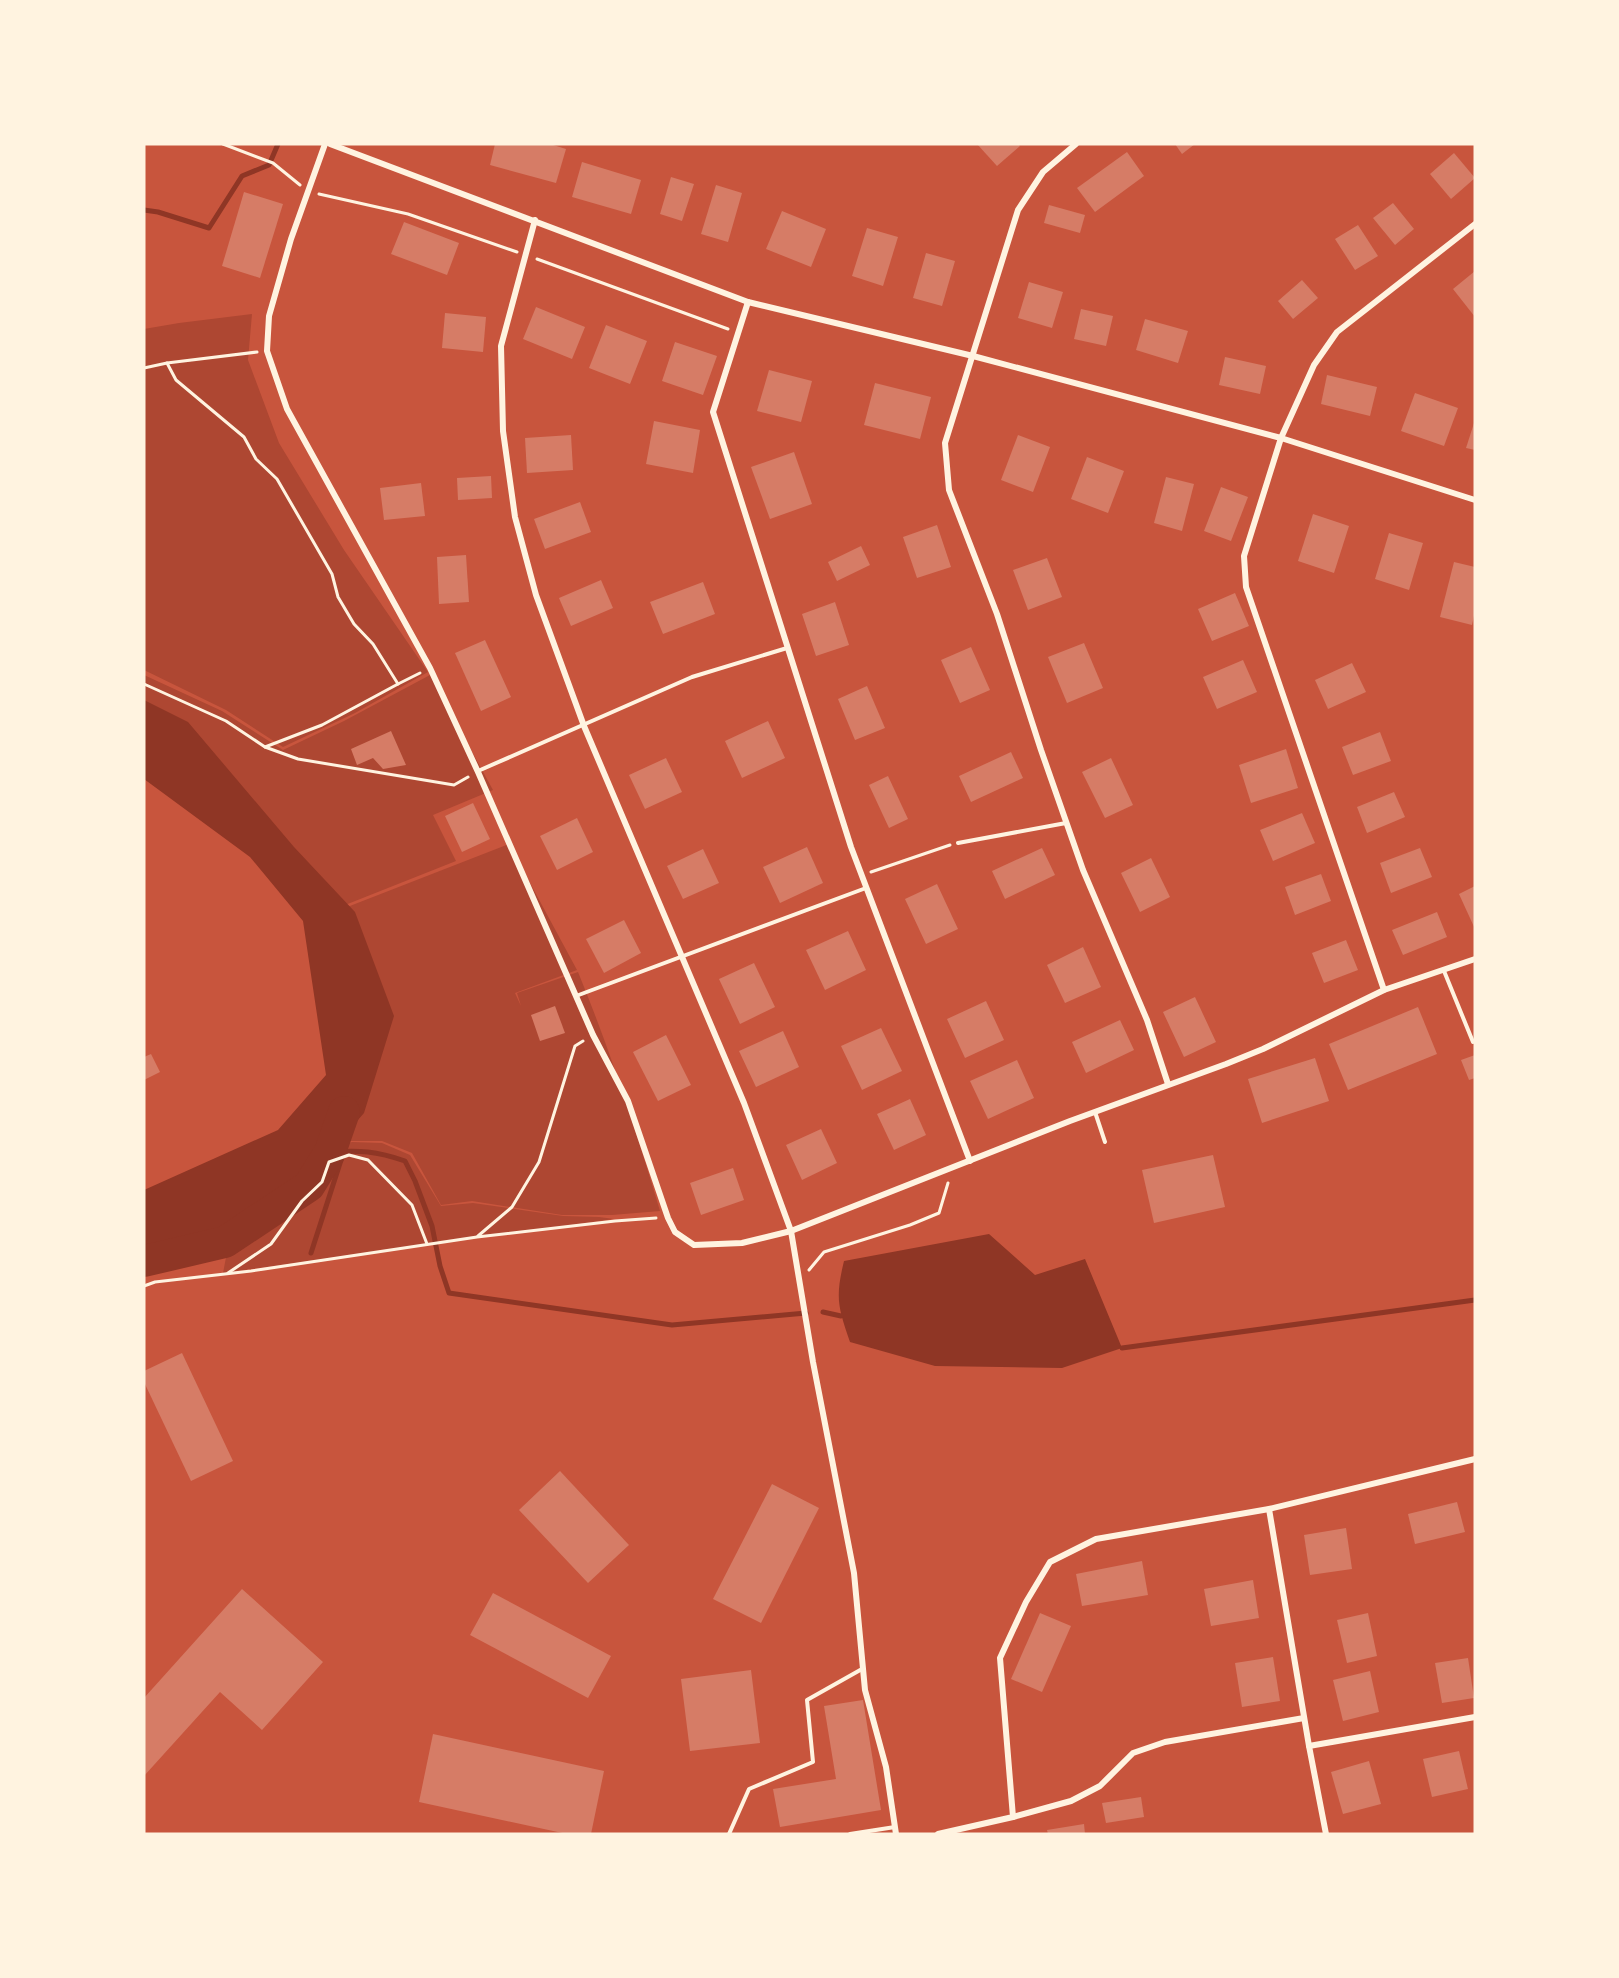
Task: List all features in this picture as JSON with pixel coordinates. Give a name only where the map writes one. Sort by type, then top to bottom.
[{"type":"street","points":[[325,144],[291,239],[269,316],[267,351],[287,410],[430,668],[478,772],[592,1035],[628,1101],[668,1218],[675,1232],[694,1245],[742,1243],[791,1231],[1095,1112],[1226,1064],[1263,1049],[1384,990],[1475,959]]},
{"type":"street","points":[[330,144],[748,302],[973,356],[1281,438],[1475,500]]},
{"type":"street","points":[[1076,144],[1042,172],[1018,210],[945,443],[949,490],[997,614],[1083,870],[1147,1020],[1168,1084]]},
{"type":"street","points":[[535,220],[501,346],[503,431],[515,517],[533,584],[584,726],[744,1103],[791,1231],[854,1573],[865,1690],[886,1767],[895,1830]]},
{"type":"street","points":[[1384,990],[1246,587],[1244,556],[1281,438],[1314,365],[1337,332],[1475,224]]},
{"type":"street","points":[[748,302],[713,411],[851,847],[970,1161]]},
{"type":"street","points":[[1013,1817],[1000,1658],[1026,1602],[1050,1562],[1096,1539],[1269,1509],[1475,1459]]},
{"type":"street","points":[[1269,1509],[1326,1834]]},
{"type":"street","points":[[938,1834],[1071,1801],[1100,1786],[1133,1753],[1165,1743],[1304,1718]]},
{"type":"street","points":[[1309,1746],[1475,1718]]},
{"type":"lane","points":[[478,772],[692,677],[787,648]]},
{"type":"lane","points":[[958,843],[1067,823]]},
{"type":"lane","points":[[576,996],[866,888]]},
{"type":"lane","points":[[1444,971],[1473,1042]]},
{"type":"lane","points":[[1095,1112],[1106,1142]]},
{"type":"lane","points":[[729,1834],[749,1789],[813,1762],[807,1700],[862,1669]]},
{"type":"lane","points":[[850,1834],[895,1830]]},
{"type":"path","points":[[223,144],[273,163],[308,192],[408,214],[738,332]]},
{"type":"path","points":[[144,368],[166,363],[267,351]]},
{"type":"path","points":[[166,363],[176,380],[244,437],[256,459],[277,479],[332,574],[338,597],[354,624],[372,644],[398,684]]},
{"type":"path","points":[[265,747],[322,725],[430,668]]},
{"type":"path","points":[[144,684],[226,721],[265,747],[298,759],[454,785],[478,772]]},
{"type":"path","points":[[861,875],[958,843]]},
{"type":"path","points":[[477,1237],[512,1208],[539,1162],[575,1046],[592,1035]]},
{"type":"path","points":[[226,1274],[271,1244],[302,1201],[322,1182],[329,1162],[350,1155],[368,1160],[412,1205],[427,1245]]},
{"type":"path","points":[[804,1276],[824,1252],[910,1225],[939,1213],[951,1169]]},
{"type":"path","points":[[144,1286],[155,1282],[226,1274],[477,1237],[615,1221],[668,1218]]},
{"type":"shaded area","points":[[252,314],[248,360],[279,443],[344,550],[428,672],[355,713],[283,747],[226,710],[144,670],[144,329]]},
{"type":"shaded area","points":[[144,675],[222,711],[283,750],[344,721],[430,675],[493,790],[433,815],[456,861],[335,909],[144,735]]},
{"type":"shaded area","points":[[144,700],[188,722],[294,847],[355,912],[394,1016],[364,1113],[291,1201],[165,1271],[144,1273],[144,1190],[278,1130],[326,1075],[303,921],[250,857],[144,779]]},
{"type":"shaded area","points":[[509,844],[577,970],[515,993],[521,1006],[517,993],[578,972],[622,1090],[660,1211],[612,1215],[562,1215],[472,1201],[441,1205],[412,1153],[382,1141],[346,1141],[389,1029],[337,911]]},
{"type":"shaded area","points":[[352,1142],[382,1143],[410,1155],[441,1206],[473,1203],[563,1216],[614,1219],[223,1273],[229,1242],[311,1187],[332,1148]]},
{"type":"shaded area","points":[[989,1234],[1035,1275],[1085,1259],[1122,1348],[1062,1368],[935,1366],[850,1342],[839,1302],[839,1284],[844,1261]]},
{"type":"building","points":[[495,144],[550,144],[566,149],[556,183],[490,165]]},
{"type":"building","points":[[977,144],[1018,144],[1020,146],[997,166]]},
{"type":"building","points":[[1175,144],[1195,144],[1182,154]]},
{"type":"building","points":[[1127,152],[1144,176],[1095,212],[1077,188]]},
{"type":"building","points":[[1454,153],[1475,178],[1451,199],[1430,174]]},
{"type":"building","points":[[582,162],[641,180],[631,214],[572,197]]},
{"type":"building","points":[[671,177],[694,184],[682,221],[660,214]]},
{"type":"building","points":[[716,185],[742,193],[728,242],[701,234]]},
{"type":"building","points":[[244,192],[283,204],[260,278],[222,266]]},
{"type":"building","points":[[1393,203],[1414,229],[1395,245],[1373,218]]},
{"type":"building","points":[[1049,205],[1085,215],[1080,233],[1044,223]]},
{"type":"building","points":[[782,211],[826,229],[811,267],[766,249]]},
{"type":"building","points":[[404,222],[459,243],[447,275],[391,254]]},
{"type":"building","points":[[1358,225],[1378,256],[1355,270],[1335,239]]},
{"type":"building","points":[[867,228],[898,237],[883,286],[852,276]]},
{"type":"building","points":[[926,253],[955,261],[942,306],[913,298]]},
{"type":"building","points":[[1475,271],[1475,317],[1453,289]]},
{"type":"building","points":[[1302,280],[1318,298],[1293,319],[1278,301]]},
{"type":"building","points":[[1029,282],[1063,292],[1052,328],[1018,318]]},
{"type":"building","points":[[536,307],[585,327],[572,359],[523,339]]},
{"type":"building","points":[[1081,309],[1113,316],[1106,346],[1074,339]]},
{"type":"building","points":[[445,313],[486,317],[483,352],[442,348]]},
{"type":"building","points":[[1145,319],[1188,331],[1178,363],[1136,350]]},
{"type":"building","points":[[606,325],[647,341],[630,384],[589,368]]},
{"type":"building","points":[[675,342],[717,356],[703,395],[662,381]]},
{"type":"building","points":[[1225,357],[1266,366],[1260,394],[1219,385]]},
{"type":"building","points":[[769,370],[812,381],[801,422],[757,411]]},
{"type":"building","points":[[1327,375],[1377,387],[1370,416],[1321,404]]},
{"type":"building","points":[[875,383],[931,397],[920,439],[864,425]]},
{"type":"building","points":[[1415,393],[1458,408],[1444,446],[1401,431]]},
{"type":"building","points":[[1475,420],[1475,450],[1466,448]]},
{"type":"building","points":[[654,421],[700,430],[693,473],[646,464]]},
{"type":"building","points":[[571,435],[573,470],[527,473],[525,438]]},
{"type":"building","points":[[1018,435],[1050,447],[1033,492],[1001,480]]},
{"type":"building","points":[[794,452],[812,504],[770,519],[751,467]]},
{"type":"building","points":[[1087,457],[1124,471],[1108,513],[1071,499]]},
{"type":"building","points":[[491,476],[492,498],[458,500],[457,478]]},
{"type":"building","points":[[1166,477],[1194,484],[1182,531],[1154,523]]},
{"type":"building","points":[[421,483],[425,516],[384,520],[380,488]]},
{"type":"building","points":[[1221,487],[1248,497],[1231,541],[1204,531]]},
{"type":"building","points":[[580,502],[591,532],[545,549],[534,519]]},
{"type":"building","points":[[1313,514],[1349,526],[1334,573],[1298,561]]},
{"type":"building","points":[[937,525],[951,567],[917,578],[903,537]]},
{"type":"building","points":[[1389,533],[1423,543],[1409,590],[1375,579]]},
{"type":"building","points":[[861,546],[870,565],[837,581],[828,562]]},
{"type":"building","points":[[466,555],[469,602],[439,604],[437,557]]},
{"type":"building","points":[[1047,558],[1062,597],[1028,610],[1013,570]]},
{"type":"building","points":[[1454,562],[1475,567],[1475,611],[1472,625],[1440,617]]},
{"type":"building","points":[[601,580],[613,608],[571,626],[559,598]]},
{"type":"building","points":[[703,582],[715,614],[663,634],[650,602]]},
{"type":"building","points":[[1235,593],[1249,626],[1212,641],[1198,609]]},
{"type":"building","points":[[835,602],[849,645],[816,656],[802,614]]},
{"type":"building","points":[[485,640],[511,697],[481,711],[455,653]]},
{"type":"building","points":[[1084,643],[1103,688],[1067,703],[1048,657]]},
{"type":"building","points":[[971,647],[990,690],[960,703],[941,660]]},
{"type":"building","points":[[1243,660],[1257,692],[1217,709],[1203,677]]},
{"type":"building","points":[[1352,663],[1366,692],[1328,709],[1315,680]]},
{"type":"building","points":[[867,686],[885,728],[855,740],[838,699]]},
{"type":"building","points":[[768,721],[785,758],[742,778],[725,741]]},
{"type":"building","points":[[391,731],[406,765],[383,769],[373,758],[357,765],[351,749]]},
{"type":"building","points":[[1380,732],[1391,761],[1353,775],[1342,747]]},
{"type":"building","points":[[1286,749],[1298,788],[1251,803],[1239,765]]},
{"type":"building","points":[[1011,752],[1023,778],[971,802],[959,776]]},
{"type":"building","points":[[666,758],[682,792],[645,809],[629,775]]},
{"type":"building","points":[[1111,758],[1133,805],[1105,818],[1082,772]]},
{"type":"building","points":[[888,776],[908,819],[889,828],[869,785]]},
{"type":"building","points":[[1394,792],[1405,817],[1367,833],[1357,807]]},
{"type":"building","points":[[473,803],[490,839],[462,852],[445,816]]},
{"type":"building","points":[[1302,813],[1315,843],[1273,861],[1260,830]]},
{"type":"building","points":[[577,818],[593,852],[557,870],[540,836]]},
{"type":"building","points":[[807,847],[823,883],[780,903],[763,867]]},
{"type":"building","points":[[1042,848],[1055,875],[1005,899],[992,871]]},
{"type":"building","points":[[1420,848],[1432,877],[1391,893],[1380,863]]},
{"type":"building","points":[[703,849],[719,883],[683,899],[667,866]]},
{"type":"building","points":[[1151,858],[1170,897],[1140,912],[1121,873]]},
{"type":"building","points":[[1321,874],[1331,901],[1295,915],[1285,887]]},
{"type":"building","points":[[937,884],[958,929],[926,944],[905,899]]},
{"type":"building","points":[[1475,886],[1475,929],[1459,894]]},
{"type":"building","points":[[1437,912],[1447,937],[1403,955],[1392,930]]},
{"type":"building","points":[[624,920],[641,953],[604,973],[586,939]]},
{"type":"building","points":[[848,931],[866,970],[825,990],[806,950]]},
{"type":"building","points":[[1346,940],[1358,970],[1324,983],[1312,953]]},
{"type":"building","points":[[1083,947],[1101,987],[1065,1003],[1047,965]]},
{"type":"building","points":[[754,963],[775,1007],[740,1024],[719,979]]},
{"type":"building","points":[[1195,997],[1216,1042],[1184,1057],[1163,1012]]},
{"type":"building","points":[[986,1001],[1004,1040],[965,1058],[947,1019]]},
{"type":"building","points":[[555,1006],[565,1033],[540,1041],[531,1015]]},
{"type":"building","points":[[1418,1007],[1437,1054],[1348,1090],[1329,1044]]},
{"type":"building","points":[[1120,1020],[1134,1050],[1086,1073],[1072,1042]]},
{"type":"building","points":[[881,1028],[902,1071],[862,1090],[841,1046]]},
{"type":"building","points":[[783,1031],[799,1067],[756,1087],[739,1051]]},
{"type":"building","points":[[666,1035],[691,1085],[658,1101],[633,1052]]},
{"type":"building","points":[[151,1054],[160,1072],[144,1080],[144,1057]]},
{"type":"building","points":[[1475,1055],[1475,1078],[1469,1080],[1461,1060]]},
{"type":"building","points":[[1315,1058],[1329,1101],[1262,1123],[1248,1079]]},
{"type":"building","points":[[1017,1060],[1034,1098],[988,1119],[970,1081]]},
{"type":"building","points":[[910,1099],[926,1135],[894,1150],[877,1114]]},
{"type":"building","points":[[821,1129],[837,1163],[802,1180],[786,1145]]},
{"type":"building","points":[[1213,1155],[1225,1207],[1154,1223],[1142,1170]]},
{"type":"building","points":[[733,1168],[744,1200],[701,1215],[690,1183]]},
{"type":"building","points":[[182,1353],[233,1461],[191,1481],[144,1382],[144,1371]]},
{"type":"building","points":[[560,1471],[629,1545],[588,1583],[519,1510]]},
{"type":"building","points":[[772,1484],[819,1508],[761,1623],[713,1599]]},
{"type":"building","points":[[1457,1502],[1465,1532],[1415,1544],[1408,1514]]},
{"type":"building","points":[[1346,1528],[1352,1569],[1310,1575],[1304,1535]]},
{"type":"building","points":[[1142,1561],[1148,1595],[1082,1606],[1076,1574]]},
{"type":"building","points":[[1253,1580],[1259,1618],[1211,1626],[1204,1589]]},
{"type":"building","points":[[242,1589],[323,1662],[262,1730],[220,1692],[144,1776],[144,1698]]},
{"type":"building","points":[[493,1593],[611,1656],[588,1698],[470,1635]]},
{"type":"building","points":[[1040,1613],[1071,1626],[1042,1692],[1011,1679]]},
{"type":"building","points":[[1368,1613],[1377,1656],[1347,1663],[1337,1620]]},
{"type":"building","points":[[1273,1657],[1280,1701],[1242,1707],[1235,1663]]},
{"type":"building","points":[[1468,1658],[1474,1698],[1442,1703],[1435,1663]]},
{"type":"building","points":[[751,1670],[760,1743],[690,1751],[681,1679]]},
{"type":"building","points":[[1370,1671],[1379,1712],[1343,1721],[1333,1680]]},
{"type":"building","points":[[863,1700],[881,1810],[780,1827],[773,1789],[836,1779],[824,1706]]},
{"type":"building","points":[[433,1734],[604,1771],[591,1834],[567,1834],[419,1802]]},
{"type":"building","points":[[1459,1751],[1468,1789],[1432,1797],[1423,1759]]},
{"type":"building","points":[[1369,1761],[1381,1804],[1343,1814],[1331,1772]]},
{"type":"building","points":[[1141,1797],[1144,1817],[1106,1823],[1102,1803]]},
{"type":"building","points":[[1084,1824],[1085,1834],[1048,1834],[1047,1830]]},
{"type":"waterway","points":[[144,210],[158,212],[209,228],[242,176],[269,165],[278,144]]},
{"type":"waterway","points":[[144,1261],[225,1242],[309,1186],[330,1152],[344,1112]]},
{"type":"waterway","points":[[330,1152],[368,1152],[405,1161],[432,1226],[440,1266],[449,1293],[672,1325],[806,1313]]},
{"type":"waterway","points":[[311,1253],[343,1154]]},
{"type":"waterway","points":[[1122,1348],[1475,1300]]},
{"type":"waterway","points":[[823,1312],[841,1316]]}]
